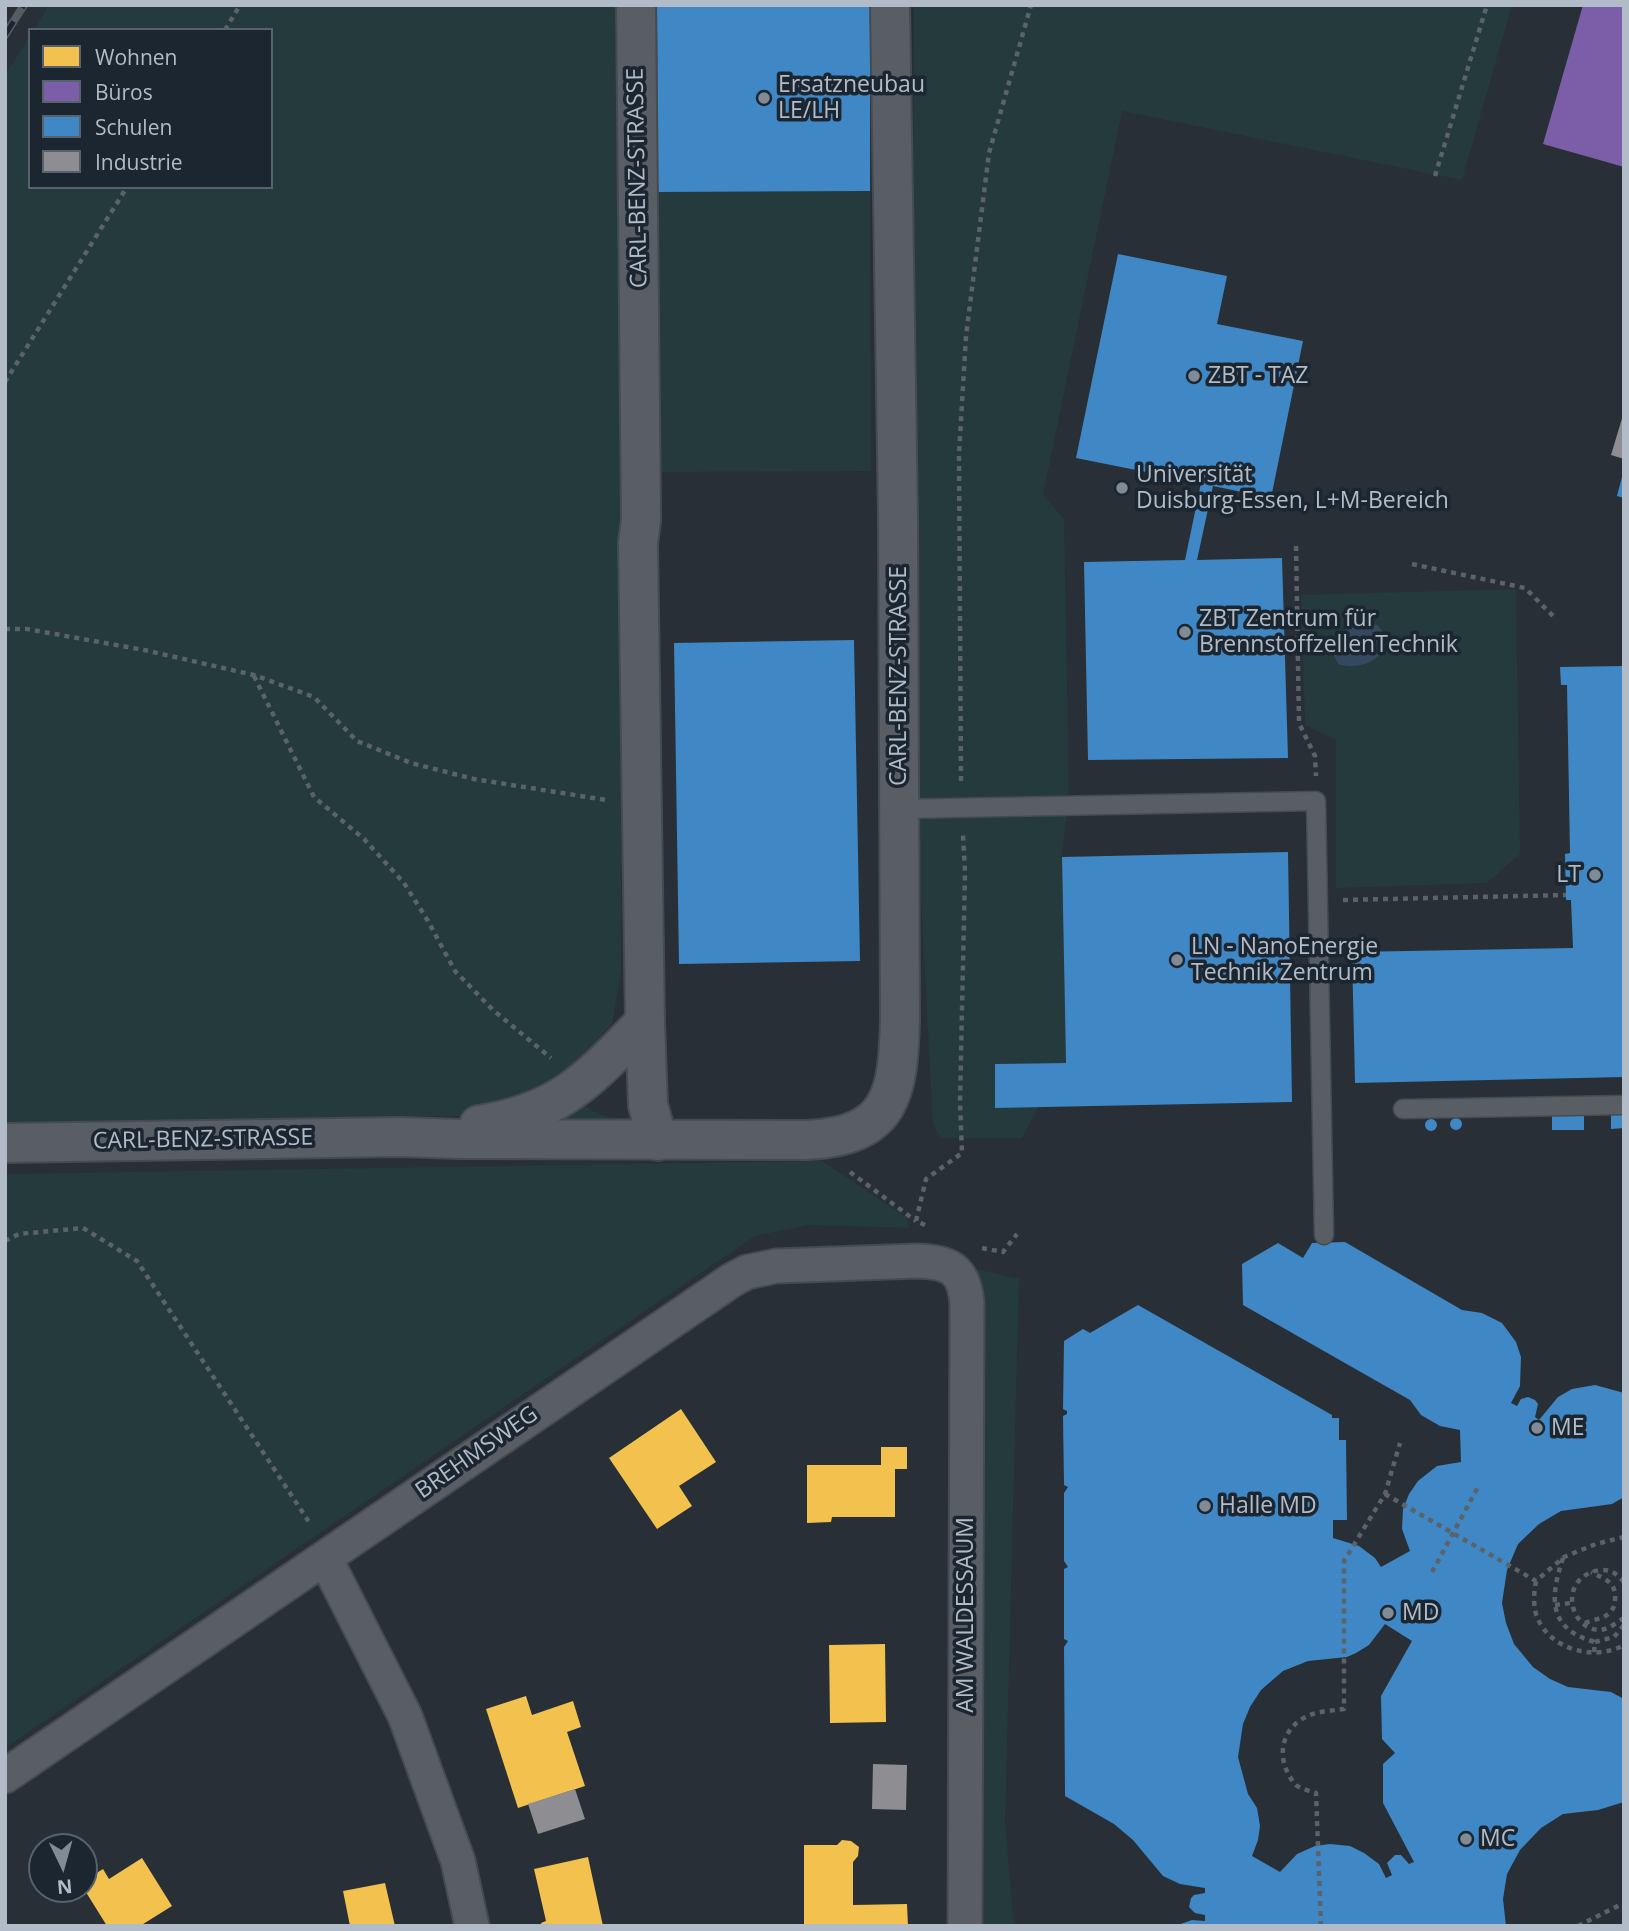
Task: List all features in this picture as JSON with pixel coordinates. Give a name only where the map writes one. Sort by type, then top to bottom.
[{"type":"street","name":"CARL-BENZ-STRASSE","points":[[636,5],[640,520],[638,555],[645,1022],[648,1105],[658,1141]]},
{"type":"street","name":"CARL-BENZ-STRASSE","points":[[5,1143],[400,1137],[807,1140],[841,1136],[872,1122],[886,1106],[897,1077],[900,1019],[898,517],[890,5]]},
{"type":"street","name":"CARL-BENZ-STRASSE","points":[[400,1137],[496,1122],[548,1106],[582,1085],[645,1022]]},
{"type":"street","name":"BREHMSWEG","points":[[5,1776],[747,1272],[776,1266],[917,1261],[946,1265],[959,1274],[965,1287],[967,1303]]},
{"type":"street","name":"AM WALDESSAUM","points":[[965,1926],[967,1303]]},
{"type":"street","points":[[325,1558],[405,1716],[458,1861],[472,1926]]},
{"type":"lane","points":[[899,809],[1316,801],[1324,1235]]},
{"type":"lane","points":[[1403,1109],[1624,1105]]},
{"type":"path","points":[[226,28],[240,5]]},
{"type":"path","points":[[917,1261],[916,1221],[926,1180],[962,1153],[960,1102],[965,872],[961,808],[959,454],[966,336],[989,153],[1031,5]]},
{"type":"path","points":[[1435,176],[1487,5]]},
{"type":"path","points":[[5,382],[126,189]]},
{"type":"path","points":[[1296,546],[1299,723],[1315,757],[1316,801]]},
{"type":"path","points":[[1412,564],[1525,588],[1555,618]]},
{"type":"path","points":[[5,629],[27,629],[144,650],[254,675],[314,697],[357,741],[411,763],[474,779],[642,806]]},
{"type":"path","points":[[254,675],[314,797],[364,839],[404,883],[455,971],[493,1010],[582,1085]]},
{"type":"path","points":[[1318,901],[1566,895]]},
{"type":"path","points":[[807,1140],[916,1221],[928,1226]]},
{"type":"path","points":[[5,1241],[19,1234],[83,1228],[137,1261],[314,1530],[325,1558]]},
{"type":"path","points":[[977,1247],[1003,1252],[1017,1234]]},
{"type":"path","points":[[1321,1926],[1316,1793],[1298,1787],[1287,1769],[1281,1748],[1289,1729],[1304,1717],[1344,1709],[1343,1561],[1385,1494],[1400,1443]]},
{"type":"path","points":[[1432,1572],[1478,1488]]},
{"type":"path","points":[[1385,1494],[1536,1581]]},
{"type":"path","points":[[1624,1536],[1564,1557],[1536,1581],[1534,1599],[1536,1616],[1551,1639],[1575,1650],[1594,1653],[1614,1651],[1624,1645]]},
{"type":"path","points":[[1564,1557],[1554,1591],[1555,1605],[1562,1624],[1581,1639],[1595,1642],[1614,1637],[1624,1625]]},
{"type":"path","points":[[1624,1582],[1616,1573],[1607,1569],[1591,1572],[1577,1580],[1571,1603],[1585,1624],[1598,1630],[1624,1618]]},
{"type":"path","points":[[1585,1624],[1608,1614],[1614,1608],[1616,1597],[1614,1587],[1608,1580],[1591,1572]]},
{"type":"path","points":[[1555,1605],[1571,1603]]},
{"type":"path","points":[[1594,1653],[1595,1642]]},
{"type":"path","points":[[1578,1926],[1589,1923],[1624,1903]]},
{"type":"green space","points":[[49,5],[621,5],[621,971],[612,1024],[565,1076],[516,1102],[460,1116],[5,1123],[5,75],[28,39],[28,189],[273,189],[273,28],[35,28]]},
{"type":"green space","points":[[914,5],[1512,5],[1462,180],[1122,111],[1043,495],[1064,519],[1069,790],[1062,857],[1066,1063],[995,1064],[996,1107],[1039,1106],[1022,1138],[941,1138],[933,1124],[914,769],[911,519]]},
{"type":"green space","points":[[870,191],[871,471],[659,472],[658,192]]},
{"type":"green space","points":[[1516,589],[1520,854],[1487,883],[1336,888],[1336,740],[1305,725],[1301,595]]},
{"type":"green space","points":[[584,1105],[606,1116],[631,1118],[633,1127],[552,1122]]},
{"type":"green space","points":[[822,1161],[906,1217],[910,1228],[808,1225],[755,1236],[5,1748],[5,1174]]},
{"type":"green space","points":[[977,1269],[1019,1279],[1005,1821],[1014,1926],[984,1926]]},
{"type":"water","points":[[1358,622],[1377,625],[1385,634],[1386,646],[1377,657],[1366,664],[1338,664],[1333,653],[1337,642],[1348,628]]},
{"type":"building: Wohnen","points":[[681,1409],[716,1462],[679,1486],[692,1506],[657,1529],[609,1458]]},
{"type":"building: Wohnen","points":[[881,1447],[907,1447],[907,1469],[895,1469],[895,1517],[832,1517],[831,1522],[807,1523],[807,1465],[881,1465]]},
{"type":"building: Wohnen","points":[[885,1644],[886,1722],[830,1723],[829,1645]]},
{"type":"building: Wohnen","points":[[526,1696],[532,1715],[573,1701],[581,1727],[567,1732],[585,1786],[518,1808],[486,1709]]},
{"type":"building: Wohnen","points":[[842,1840],[851,1841],[859,1847],[858,1856],[853,1862],[853,1905],[907,1904],[908,1926],[804,1926],[804,1845],[837,1845]]},
{"type":"building: Wohnen","points":[[588,1857],[603,1926],[542,1926],[541,1923],[546,1921],[534,1869]]},
{"type":"building: Wohnen","points":[[142,1858],[172,1906],[140,1926],[107,1926],[93,1903],[98,1903],[98,1872],[103,1869],[109,1879]]},
{"type":"building: Wohnen","points":[[385,1883],[395,1926],[350,1926],[343,1891]]},
{"type":"building: Büros","points":[[1583,5],[1624,5],[1624,167],[1543,144]]},
{"type":"building: Schulen","name":"Ersatzneubau LE/LH","points":[[657,5],[870,5],[870,191],[658,192]]},
{"type":"building: Schulen","points":[[1118,254],[1227,276],[1217,324],[1303,341],[1271,498],[1213,486],[1197,560],[1282,558],[1288,758],[1088,760],[1084,562],[1185,560],[1201,483],[1076,458]]},
{"type":"building: Schulen","points":[[1624,473],[1624,498],[1617,496]]},
{"type":"building: Schulen","points":[[854,640],[860,961],[679,964],[674,643]]},
{"type":"building: Schulen","name":"LT","points":[[1624,666],[1624,1077],[1355,1083],[1352,952],[1573,948],[1571,900],[1566,900],[1565,854],[1570,853],[1567,685],[1561,685],[1560,667]]},
{"type":"building: Schulen","name":"LN - NanoEnergie Technik Zentrum","points":[[1288,852],[1292,1102],[995,1108],[995,1064],[1066,1063],[1062,857]]},
{"type":"building: Schulen","points":[[1611,1112],[1624,1112],[1624,1128],[1611,1129]]},
{"type":"building: Schulen","points":[[1584,1113],[1584,1130],[1552,1130],[1552,1114]]},
{"type":"building: Schulen","points":[[1456,1118],[1462,1124],[1456,1130],[1450,1124]]},
{"type":"building: Schulen","points":[[1431,1119],[1437,1125],[1431,1131],[1425,1125]]},
{"type":"building: Schulen","points":[[1345,1242],[1462,1310],[1482,1313],[1502,1323],[1516,1342],[1521,1357],[1520,1386],[1511,1403],[1517,1406],[1521,1399],[1528,1397],[1535,1400],[1538,1404],[1535,1417],[1539,1420],[1558,1397],[1572,1389],[1595,1385],[1624,1393],[1624,1497],[1612,1504],[1561,1511],[1539,1524],[1518,1544],[1507,1570],[1502,1603],[1514,1644],[1533,1667],[1568,1687],[1611,1692],[1624,1699],[1624,1802],[1598,1810],[1563,1814],[1541,1828],[1520,1850],[1507,1874],[1503,1899],[1506,1926],[1175,1926],[1192,1920],[1205,1921],[1205,1915],[1195,1913],[1189,1907],[1191,1898],[1205,1893],[1205,1888],[1180,1884],[1163,1876],[1133,1840],[1114,1824],[1065,1796],[1064,1647],[1068,1641],[1064,1639],[1064,1569],[1068,1567],[1064,1561],[1064,1493],[1068,1487],[1064,1485],[1063,1416],[1067,1411],[1063,1409],[1064,1341],[1083,1329],[1090,1333],[1138,1305],[1332,1415],[1332,1418],[1339,1418],[1339,1440],[1346,1440],[1347,1520],[1333,1520],[1333,1538],[1359,1546],[1375,1558],[1381,1567],[1410,1551],[1402,1529],[1403,1509],[1418,1481],[1437,1466],[1461,1462],[1460,1430],[1440,1426],[1421,1415],[1410,1400],[1243,1305],[1242,1264],[1278,1243],[1303,1258],[1312,1243]],"holes":[[[1385,1624],[1412,1641],[1381,1696],[1382,1739],[1395,1753],[1383,1764],[1383,1803],[1414,1862],[1409,1864],[1401,1855],[1395,1855],[1387,1863],[1392,1875],[1386,1878],[1379,1864],[1350,1846],[1315,1846],[1297,1854],[1280,1872],[1252,1856],[1260,1826],[1257,1808],[1248,1794],[1238,1757],[1243,1724],[1261,1690],[1283,1671],[1308,1661],[1347,1657],[1356,1653],[1369,1645]]]},
{"type":"building: Industrie","points":[[1624,415],[1624,459],[1611,455]]},
{"type":"building: Industrie","points":[[873,1764],[907,1765],[906,1810],[872,1809]]},
{"type":"building: Industrie","points":[[575,1789],[585,1819],[538,1834],[528,1804]]},
{"type":"railway","points":[[5,35],[24,5]]},
{"type":"place","name":"Ersatzneubau LE/LH","points":[[764,98]]},
{"type":"place","name":"ZBT - TAZ","points":[[1194,376]]},
{"type":"place","name":"Universität Duisburg-Essen, L+M-Bereich","points":[[1122,488]]},
{"type":"place","name":"ZBT Zentrum für BrennstoffzellenTechnik","points":[[1185,632]]},
{"type":"place","name":"LT","points":[[1595,875]]},
{"type":"place","name":"LN - NanoEnergie Technik Zentrum","points":[[1177,960]]},
{"type":"place","name":"ME","points":[[1537,1428]]},
{"type":"place","name":"Halle MD","points":[[1205,1506]]},
{"type":"place","name":"MD","points":[[1388,1613]]},
{"type":"place","name":"MC","points":[[1466,1839]]}]
